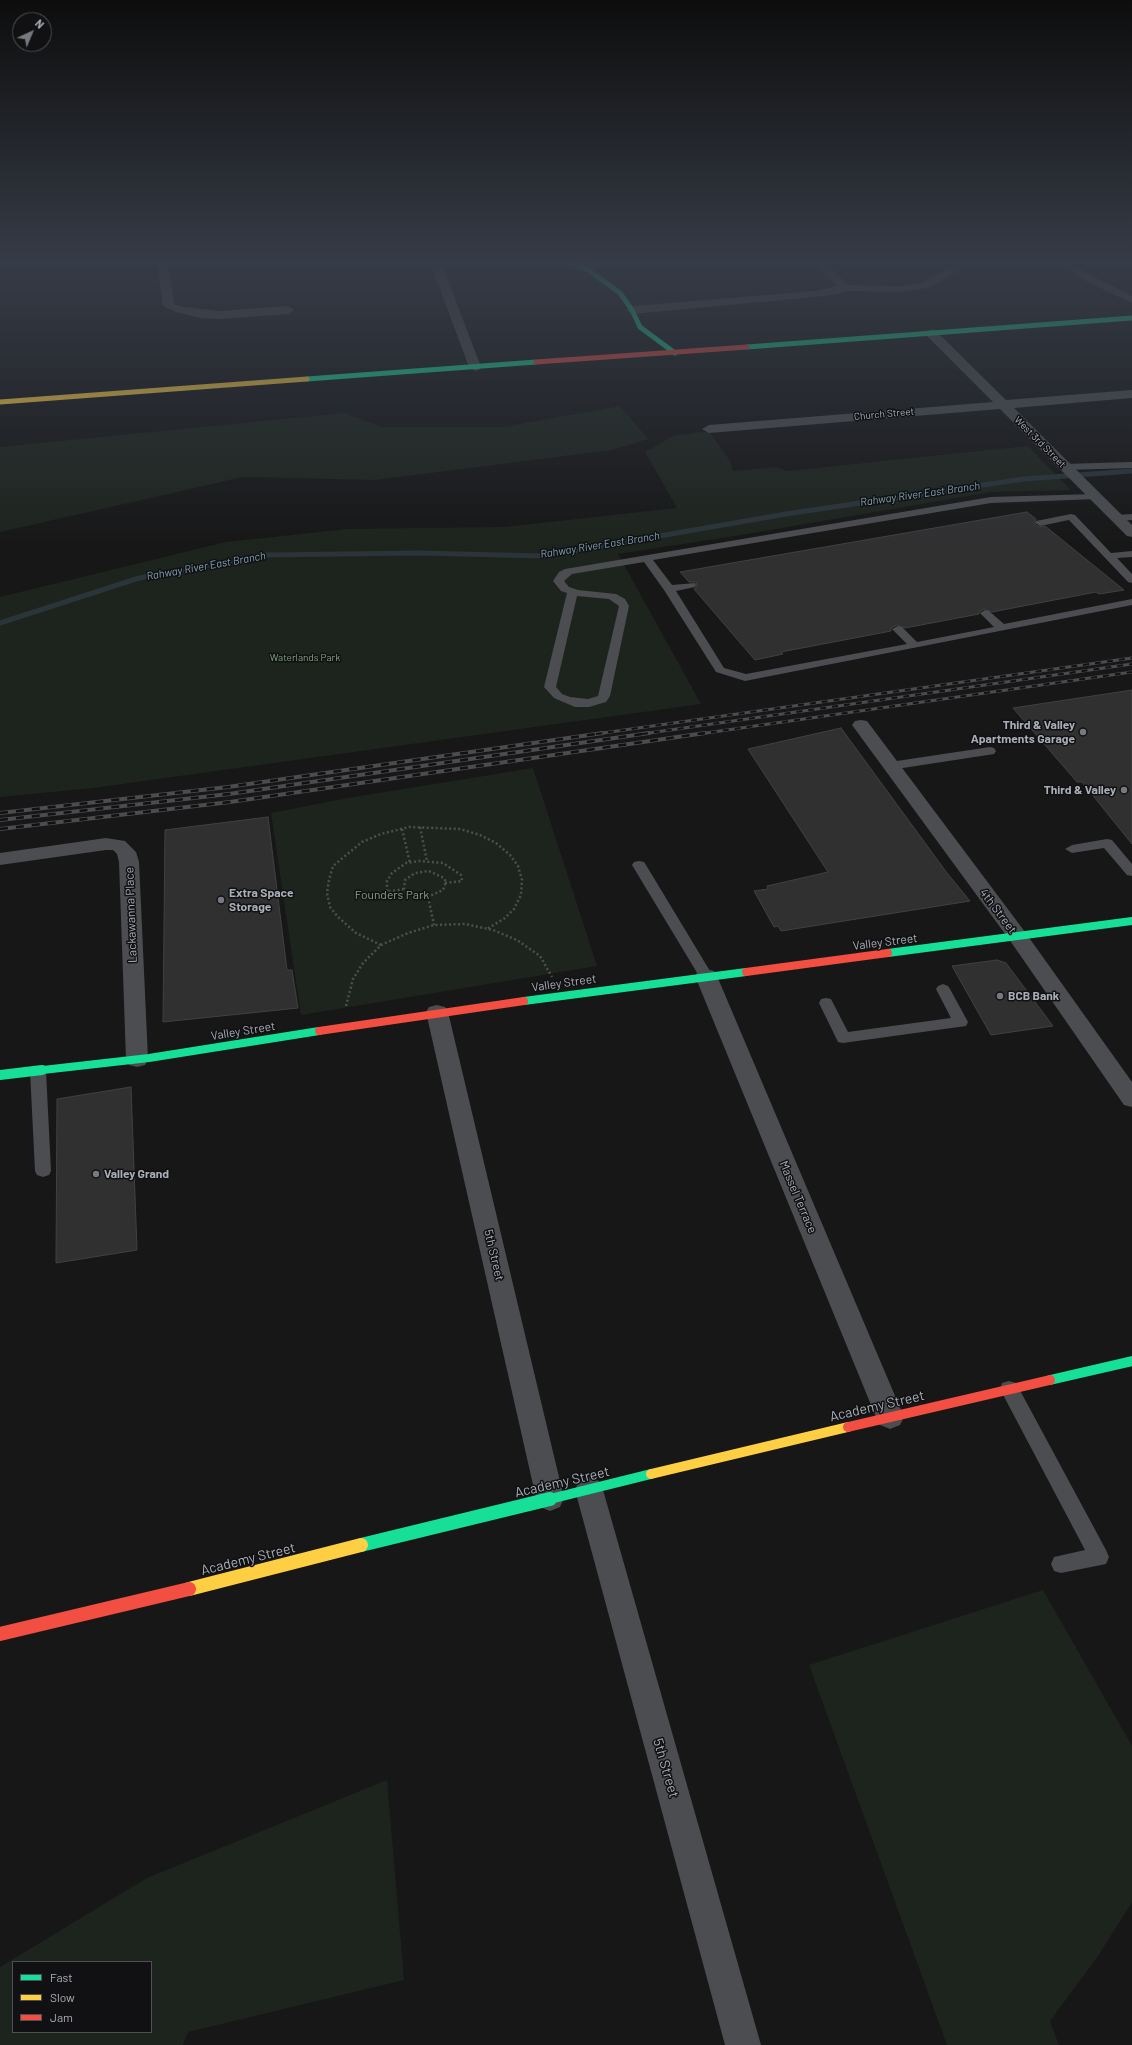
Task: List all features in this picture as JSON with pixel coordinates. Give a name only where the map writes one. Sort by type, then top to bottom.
[{"type":"street","points":[[471,357],[475,367]]},
{"type":"street","points":[[0,402],[475,367],[558,357]]},
{"type":"street","name":"West 3rd Street","points":[[955,357],[1132,534]]},
{"type":"street","name":"Church Street","points":[[709,429],[1132,394]]},
{"type":"street","name":"4th Street","points":[[861,725],[1018,937],[1132,1099]]},
{"type":"street","name":"Lackawanna Place","points":[[0,859],[106,844],[118,845],[126,852],[129,862],[137,1059]]},
{"type":"street","name":"Valley Street","points":[[0,1075],[137,1059],[437,1012],[1132,921]]},
{"type":"street","name":"Massel Terrace","points":[[706,976],[890,1417]]},
{"type":"street","name":"5th Street","points":[[437,1012],[550,1498]]},
{"type":"street","name":"Academy Street","points":[[0,1634],[135,1602],[550,1498],[1132,1361]]},
{"type":"street","name":"5th Street","points":[[589,1490],[743,2045]]},
{"type":"lane","points":[[1064,467],[1132,465]]},
{"type":"lane","points":[[573,592],[550,687],[558,696],[566,700],[576,703],[589,703],[602,699],[604,696],[624,606],[617,599],[605,594],[573,592],[560,584],[558,581],[563,574],[575,570],[991,500],[1090,492]]},
{"type":"lane","points":[[1040,523],[1071,517],[1132,580]]},
{"type":"lane","points":[[1117,518],[1132,517]]},
{"type":"lane","points":[[1109,556],[1132,554]]},
{"type":"lane","points":[[646,558],[668,589],[720,670],[745,678],[915,646],[1132,602]]},
{"type":"lane","points":[[668,589],[691,585]]},
{"type":"lane","points":[[985,613],[1002,628]]},
{"type":"lane","points":[[898,629],[915,646]]},
{"type":"lane","points":[[890,766],[990,751]]},
{"type":"lane","points":[[1072,849],[1107,843],[1132,872]]},
{"type":"lane","points":[[639,865],[706,976]]},
{"type":"lane","points":[[826,1003],[844,1038],[961,1022],[944,988]]},
{"type":"lane","points":[[38,1071],[43,1171]]},
{"type":"lane","points":[[1009,1389],[1099,1557],[1061,1564]]},
{"type":"path","points":[[420,827],[427,861]]},
{"type":"path","points":[[381,945],[356,933],[338,917],[330,907],[327,893],[329,880],[333,866],[357,846],[381,834],[402,829],[420,827],[460,829],[480,835],[496,843],[510,855],[518,866],[522,880],[521,895],[514,909],[505,918],[487,929]]},
{"type":"path","points":[[402,829],[410,863]]},
{"type":"path","points":[[404,889],[405,880],[409,876],[422,872],[440,875],[444,878],[445,883],[443,890],[428,897],[413,896],[404,889],[387,892],[387,881],[392,873],[410,863],[427,861],[443,862],[461,875],[462,881],[445,883]]},
{"type":"path","points":[[428,897],[434,925]]},
{"type":"path","points":[[346,1008],[353,979],[363,963],[381,945],[408,933],[434,925],[465,924],[487,929],[517,940],[540,956],[554,981]]},
{"type":"green space","points":[[620,406],[648,439],[612,450],[375,480],[243,477],[0,532],[0,447],[344,413],[382,427],[503,427]]},
{"type":"green space","name":"Waterlands Park","points":[[709,431],[730,461],[733,471],[777,467],[787,471],[1028,446],[1071,490],[991,492],[741,535],[618,554],[701,704],[93,788],[0,797],[0,597],[226,542],[348,529],[505,527],[677,508],[645,452],[673,436]]},
{"type":"green space","name":"Founders Park","points":[[533,768],[597,966],[301,1015],[271,813],[348,798]]},
{"type":"green space","points":[[1043,1590],[1132,1746],[1132,1902],[1098,1956],[1050,2021],[1059,2045],[947,2045],[809,1665]]},
{"type":"green space","points":[[387,1780],[404,1980],[188,2032],[183,2045],[0,2045],[0,1967],[147,1878]]},
{"type":"building","points":[[1027,512],[1036,519],[1034,524],[1039,527],[1045,526],[1124,590],[1099,594],[1096,592],[992,612],[984,609],[979,612],[979,614],[905,628],[897,625],[891,628],[891,631],[781,652],[783,654],[755,660],[694,589],[697,586],[696,582],[689,582],[680,572]]},
{"type":"building","name":"Third & Valley Apartments Garage","points":[[1132,690],[1132,844],[1082,782],[1077,782],[1013,708]]},
{"type":"building","points":[[841,728],[947,873],[970,901],[781,931],[778,926],[774,927],[754,891],[768,889],[767,886],[828,872],[748,749]]},
{"type":"building","name":"Extra Space Storage","points":[[268,817],[287,970],[292,970],[298,1008],[163,1022],[165,830]]},
{"type":"building","name":"BCB Bank","points":[[997,960],[1006,963],[1053,1026],[991,1035],[952,966]]},
{"type":"building","name":"Valley Grand","points":[[131,1087],[137,1250],[56,1263],[57,1099]]},
{"type":"waterway","name":"Rahway River East Branch","points":[[0,623],[139,578],[265,555],[419,553],[544,556],[792,513],[1024,479],[1132,471]]},
{"type":"railway","points":[[600,733],[1132,658]]},
{"type":"railway","points":[[649,733],[1132,664]]},
{"type":"railway","points":[[699,734],[1132,672]]},
{"type":"railway","points":[[0,813],[228,787],[600,733]]},
{"type":"railway","points":[[0,820],[229,794],[649,733]]},
{"type":"railway","points":[[642,734],[649,733]]},
{"type":"railway","points":[[0,829],[230,802],[705,733]]},
{"type":"traffic: fast","points":[[307,379],[536,362]]},
{"type":"traffic: fast","points":[[888,953],[1132,921]]},
{"type":"traffic: fast","points":[[524,1001],[746,972]]},
{"type":"traffic: fast","points":[[0,1075],[149,1058],[319,1031]]},
{"type":"traffic: fast","points":[[1050,1380],[1132,1361]]},
{"type":"traffic: fast","points":[[361,1545],[651,1474]]},
{"type":"traffic: slow","points":[[0,402],[307,379]]},
{"type":"traffic: slow","points":[[651,1474],[848,1427]]},
{"type":"traffic: slow","points":[[189,1589],[361,1545]]},
{"type":"traffic: jam","points":[[536,362],[600,357]]},
{"type":"traffic: jam","points":[[746,972],[888,953]]},
{"type":"traffic: jam","points":[[319,1031],[524,1001]]},
{"type":"traffic: jam","points":[[848,1427],[1050,1380]]},
{"type":"traffic: jam","points":[[0,1634],[189,1589]]},
{"type":"place","name":"Third & Valley Apartments Garage","points":[[1083,732]]},
{"type":"place","name":"Third & Valley","points":[[1124,790]]},
{"type":"place","name":"Extra Space Storage","points":[[221,900]]},
{"type":"place","name":"BCB Bank","points":[[1000,996]]},
{"type":"place","name":"Valley Grand","points":[[96,1174]]}]
